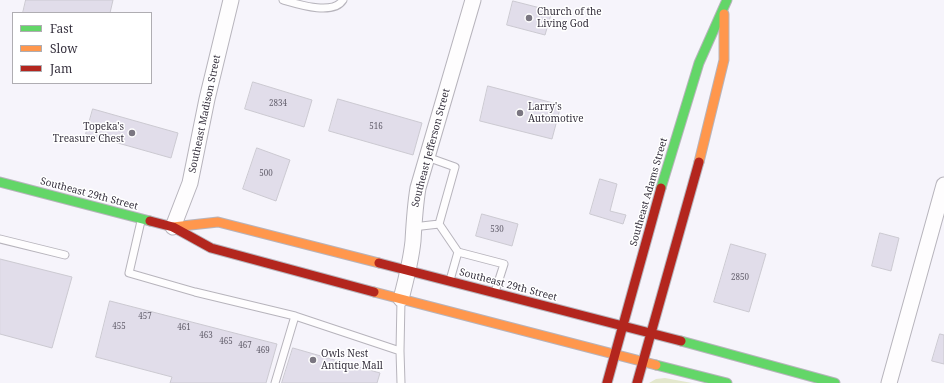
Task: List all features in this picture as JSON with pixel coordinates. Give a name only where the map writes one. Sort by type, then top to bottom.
[{"type":"main road","name":"Southeast Adams Street","points":[[607,383],[676,139],[704,48],[724,11],[727,0]]},
{"type":"main road","name":"Southeast Adams Street","points":[[637,383],[708,130],[719,84],[724,60],[724,11]]},
{"type":"main road","name":"Southeast 29th Street","points":[[0,182],[173,227],[210,248],[727,383]]},
{"type":"main road","name":"Southeast 29th Street","points":[[173,227],[218,222],[651,333],[835,383]]},
{"type":"street","name":"Southeast Madison Street","points":[[173,227],[190,183],[207,99],[231,0]]},
{"type":"street","name":"Southeast Jefferson Street","points":[[401,299],[409,271],[418,188],[473,0]]},
{"type":"street","points":[[889,383],[944,185]]},
{"type":"lane","points":[[283,0],[322,8],[334,8],[343,0]]},
{"type":"lane","points":[[427,157],[455,167],[438,224]]},
{"type":"lane","points":[[142,219],[129,273],[196,292],[295,316],[400,352]]},
{"type":"lane","points":[[413,227],[438,224]]},
{"type":"lane","points":[[438,224],[458,252],[504,264],[495,293]]},
{"type":"lane","points":[[0,239],[65,255]]},
{"type":"lane","points":[[450,281],[458,252]]},
{"type":"lane","points":[[401,299],[401,383]]},
{"type":"lane","points":[[275,383],[295,316]]},
{"type":"green space","points":[[665,378],[692,383],[649,383],[656,379]]},
{"type":"building","points":[[26,0],[113,0],[110,12],[23,12]]},
{"type":"building","name":"Church of the Living God","points":[[513,1],[552,11],[545,35],[507,25]]},
{"type":"building","points":[[253,82],[312,100],[304,127],[245,109]]},
{"type":"building","name":"Larry's Automotive","points":[[488,86],[561,105],[552,139],[480,121]]},
{"type":"building","points":[[338,99],[422,123],[413,155],[329,131]]},
{"type":"building","name":"Topeka's Treasure Chest","points":[[93,109],[178,133],[171,158],[86,134]]},
{"type":"building","points":[[257,148],[290,160],[276,201],[243,189]]},
{"type":"building","points":[[600,179],[617,184],[610,211],[626,215],[623,224],[590,214]]},
{"type":"building","points":[[482,214],[518,224],[512,246],[476,236]]},
{"type":"building","points":[[880,233],[899,238],[891,271],[872,266]]},
{"type":"building","points":[[731,244],[766,254],[749,312],[714,302]]},
{"type":"building","points":[[0,259],[72,277],[52,348],[0,334]]},
{"type":"building","points":[[110,301],[277,344],[266,383],[170,383],[172,377],[96,357]]},
{"type":"building","points":[[940,334],[944,335],[944,364],[932,361]]},
{"type":"building","name":"Owls Nest Antique Mall","points":[[293,348],[380,373],[377,383],[282,383]]},
{"type":"traffic: fast","points":[[661,188],[699,63],[727,0]]},
{"type":"traffic: fast","points":[[0,182],[150,221]]},
{"type":"traffic: fast","points":[[681,341],[835,383]]},
{"type":"traffic: fast","points":[[656,365],[727,383]]},
{"type":"traffic: slow","points":[[699,162],[724,60],[724,14]]},
{"type":"traffic: slow","points":[[173,227],[218,222],[379,263]]},
{"type":"traffic: slow","points":[[374,292],[656,365]]},
{"type":"traffic: jam","points":[[637,383],[699,162]]},
{"type":"traffic: jam","points":[[607,383],[661,188]]},
{"type":"traffic: jam","points":[[150,221],[173,227],[211,248],[374,292]]},
{"type":"traffic: jam","points":[[379,263],[681,341]]},
{"type":"place","name":"Church of the Living God","points":[[529,18]]},
{"type":"place","name":"Larry's Automotive","points":[[520,113]]},
{"type":"place","name":"Topeka's Treasure Chest","points":[[132,133]]},
{"type":"place","name":"Owls Nest Antique Mall","points":[[313,360]]}]
